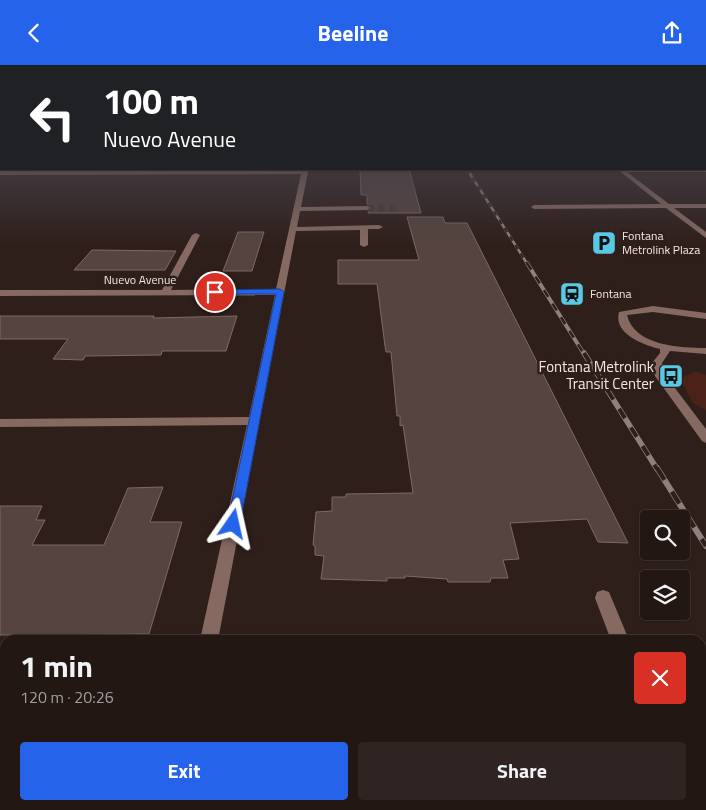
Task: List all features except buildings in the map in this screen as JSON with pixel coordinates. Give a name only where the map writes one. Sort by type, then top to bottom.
[{"type":"street","points":[[211,635],[304,176]]},
{"type":"street","points":[[629,176],[706,236]]},
{"type":"street","points":[[534,207],[706,207]]},
{"type":"street","points":[[297,209],[367,208]]},
{"type":"street","points":[[293,229],[380,227]]},
{"type":"street","points":[[364,228],[364,245]]},
{"type":"street","points":[[165,292],[196,235]]},
{"type":"street","name":"Nuevo Avenue","points":[[0,293],[280,292]]},
{"type":"street","points":[[706,316],[657,308],[638,308],[622,314],[628,330],[644,341],[665,347],[706,351]]},
{"type":"street","points":[[665,347],[665,353],[657,363],[660,376],[706,438]]},
{"type":"street","points":[[0,423],[254,421]]},
{"type":"street","points":[[603,598],[618,635]]},
{"type":"shaded area","points":[[695,371],[706,375],[706,410],[693,403],[680,379]]},
{"type":"tunnel","points":[[367,208],[397,208]]},
{"type":"railway","points":[[471,176],[528,265]]},
{"type":"railway","points":[[527,263],[584,354]]},
{"type":"railway","points":[[584,353],[657,469]]},
{"type":"railway","points":[[657,468],[706,546]]},
{"type":"place","name":"Fontana Metrolink Plaza","points":[[604,243]]},
{"type":"place","name":"Fontana","points":[[572,294]]},
{"type":"place","name":"Fontana Metrolink Transit Center","points":[[671,376]]},
{"type":"route","points":[[215,292],[280,292],[233,524]]}]
